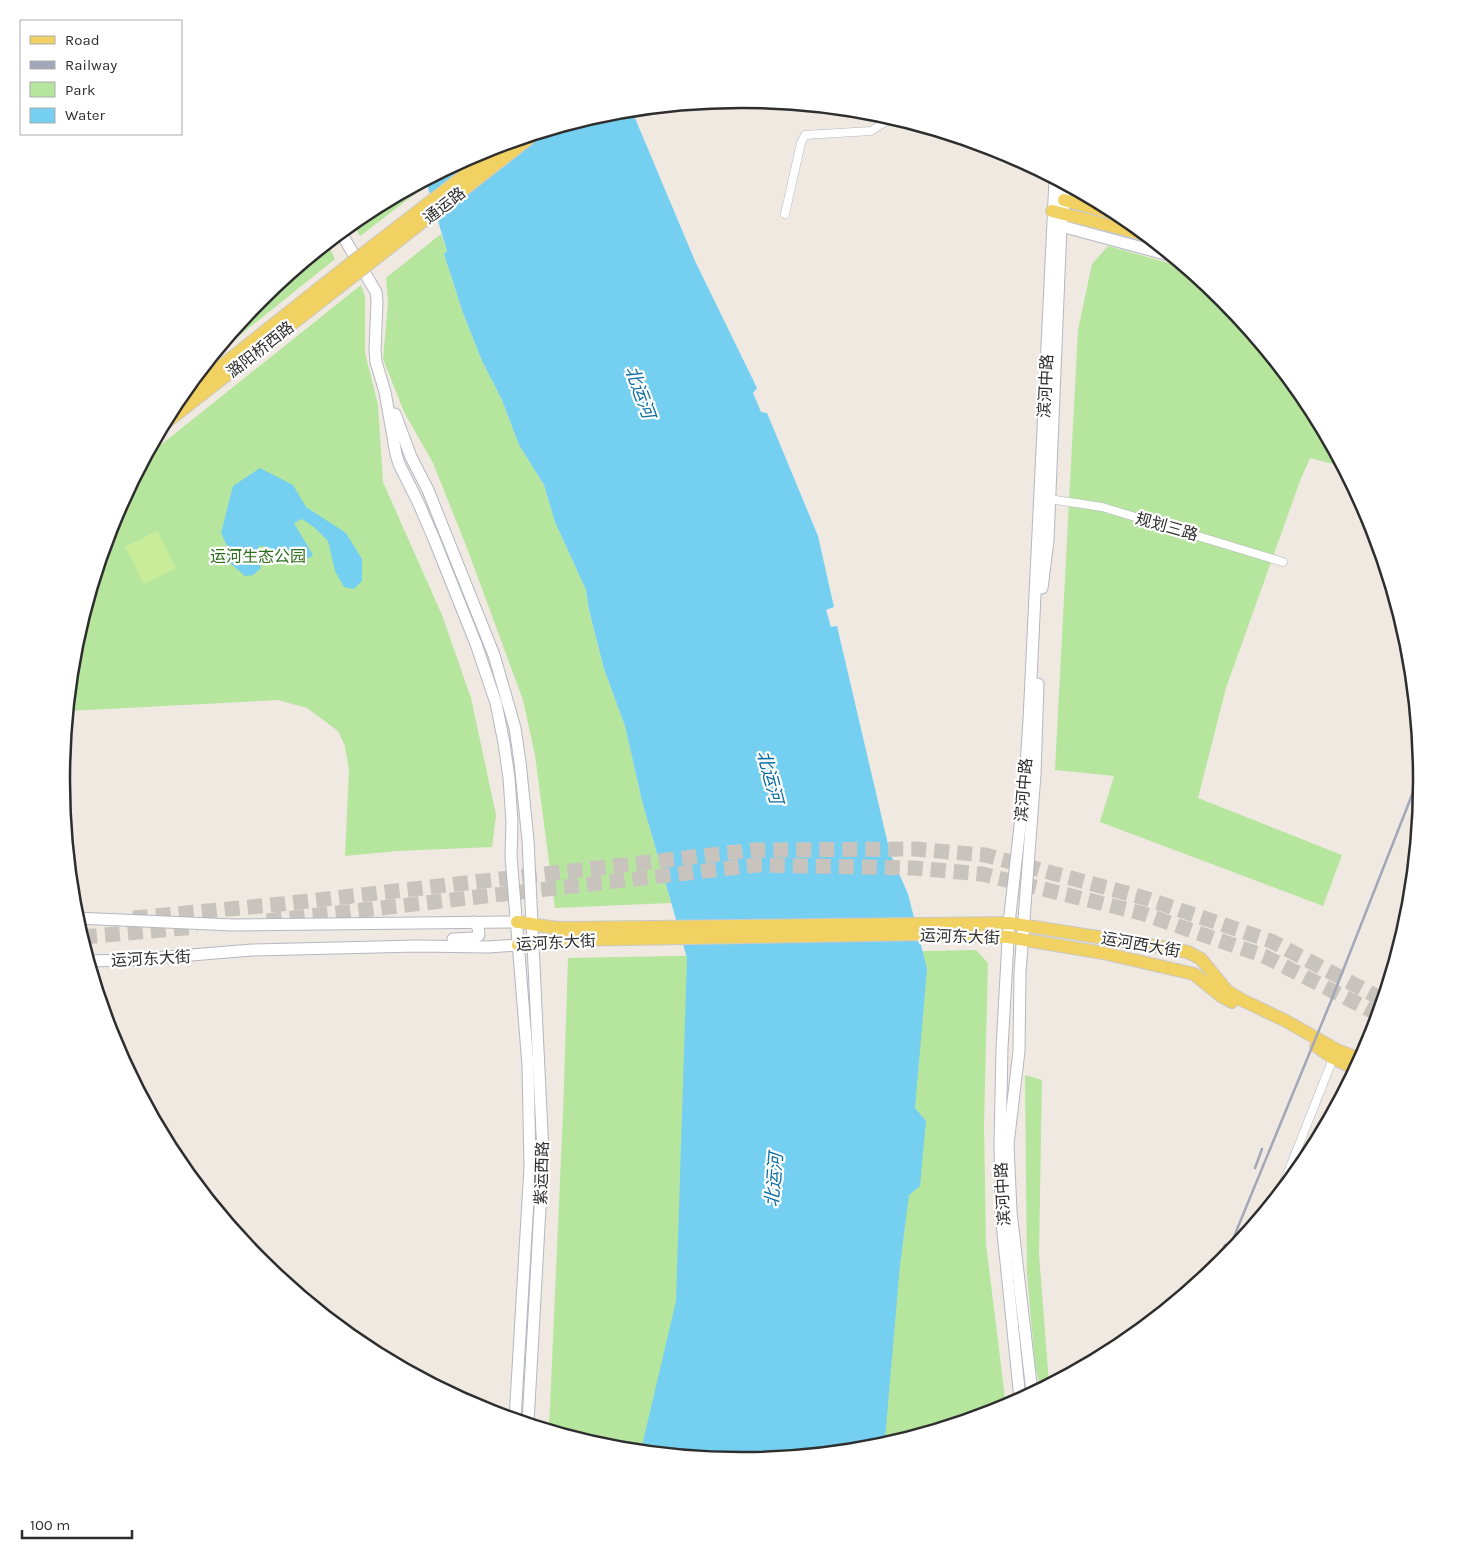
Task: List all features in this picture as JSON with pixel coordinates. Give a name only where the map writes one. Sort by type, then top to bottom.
[{"type":"main road","name":"通运路","points":[[354,268],[516,148]]},
{"type":"main road","name":"通运路","points":[[354,268],[486,160]]},
{"type":"main road","name":"滨河中路","points":[[1031,1385],[1011,1212],[1008,1144],[1019,1051],[1020,972],[1036,774],[1040,609],[1048,540],[1061,226],[1056,187]]},
{"type":"main road","name":"滨河中路","points":[[1019,1390],[1001,1213],[1002,1048],[1009,923],[1029,720],[1058,205],[1064,191]]},
{"type":"main road","points":[[1058,205],[1098,212]]},
{"type":"main road","points":[[1058,205],[1122,227]]},
{"type":"main road","points":[[1061,226],[1155,251]]},
{"type":"main road","points":[[344,239],[376,292],[375,351],[376,362],[385,392]]},
{"type":"main road","name":"潞阳桥西路","points":[[200,384],[354,268]]},
{"type":"main road","name":"潞阳桥西路","points":[[181,410],[354,268]]},
{"type":"main road","name":"紫运西路","points":[[385,392],[399,464],[434,539],[476,644],[496,703],[509,778],[512,822],[511,856],[528,1065],[530,1167],[515,1412]]},
{"type":"main road","name":"紫运西路","points":[[385,392],[411,457],[428,490],[494,655],[515,728],[520,762],[528,840],[544,1154],[528,1417]]},
{"type":"main road","name":"运河东大街","points":[[85,918],[233,926],[517,922],[554,928],[564,934]]},
{"type":"main road","points":[[417,946],[440,940],[475,938],[479,935],[479,931],[474,922]]},
{"type":"main road","name":"运河西大街","points":[[1009,923],[1188,952],[1201,959],[1228,991],[1242,1000],[1286,1021],[1349,1065]]},
{"type":"main road","name":"运河东大街","points":[[95,961],[130,960],[252,950],[417,946],[488,947],[532,943],[564,934],[926,928],[1009,923]]},
{"type":"main road","name":"运河东大街","points":[[926,928],[1022,941]]},
{"type":"main road","name":"运河西大街","points":[[1022,941],[1103,953],[1194,974],[1221,996],[1247,1010],[1335,1054],[1353,1058]]},
{"type":"street","points":[[785,214],[801,143],[805,136],[871,131],[883,123]]},
{"type":"street","name":"规划三路","points":[[1049,499],[1102,507],[1283,562]]},
{"type":"street","points":[[1290,1166],[1335,1054]]},
{"type":"green space","points":[[417,192],[360,236],[357,230]]},
{"type":"green space","points":[[441,234],[447,251],[444,254],[463,313],[482,361],[502,400],[519,445],[544,485],[555,522],[586,590],[589,610],[604,669],[625,726],[642,801],[671,903],[555,908],[535,755],[523,700],[467,548],[433,463],[404,412],[383,359],[388,303],[386,278]]},
{"type":"green space","points":[[1108,246],[1170,263],[1184,275],[1246,337],[1274,371],[1300,407],[1334,464],[1310,458],[1300,481],[1226,688],[1198,798],[1342,855],[1323,906],[1100,822],[1114,776],[1055,770],[1078,330],[1092,264]]},
{"type":"green space","points":[[330,249],[335,259],[236,339],[267,305]]},
{"type":"green space","name":"运河生态公园","points":[[361,285],[365,296],[365,353],[378,405],[383,482],[442,615],[471,698],[496,815],[492,847],[397,851],[345,856],[349,770],[345,746],[338,731],[307,708],[278,700],[74,711],[83,649],[93,606],[106,564],[121,523],[139,483],[159,446]]},
{"type":"green space","points":[[157,531],[176,568],[144,584],[125,547]]},
{"type":"green space","points":[[976,950],[988,963],[984,1125],[986,1244],[1005,1397],[957,1416],[915,1429],[873,1439],[785,1450],[742,1452],[654,1446],[610,1439],[549,1423],[568,958]]},
{"type":"green space","points":[[1025,1075],[1042,1080],[1039,1254],[1049,1377],[1039,1382],[1035,1364],[1027,1274]]},
{"type":"water","name":"北运河","points":[[635,117],[695,261],[757,388],[753,393],[761,412],[767,413],[818,536],[834,607],[826,610],[831,627],[837,626],[890,853],[908,894],[927,969],[915,1108],[926,1121],[920,1186],[909,1195],[900,1265],[885,1436],[829,1446],[742,1452],[642,1444],[676,1301],[687,958],[642,801],[625,726],[604,669],[589,610],[586,590],[555,522],[544,485],[519,445],[502,400],[482,361],[463,313],[444,254],[447,251],[428,187],[485,160],[526,144],[568,131]]},
{"type":"water","points":[[260,468],[293,485],[306,507],[346,533],[362,559],[362,581],[354,589],[344,587],[335,571],[328,541],[314,527],[302,519],[294,523],[313,555],[309,558],[293,555],[281,556],[275,554],[267,547],[259,546],[256,555],[261,568],[253,575],[245,576],[230,563],[220,549],[228,548],[221,533],[233,486]]},
{"type":"tunnel","points":[[133,918],[282,904],[754,850],[915,849],[985,855],[1145,898],[1271,941],[1377,996]]},
{"type":"tunnel","points":[[267,921],[757,865],[914,868],[982,874],[1141,913],[1264,956],[1372,1011]]},
{"type":"tunnel","points":[[89,936],[197,927]]},
{"type":"railway","points":[[1235,1235],[1331,1001],[1413,793]]},
{"type":"railway","points":[[1255,1168],[1262,1149]]}]
